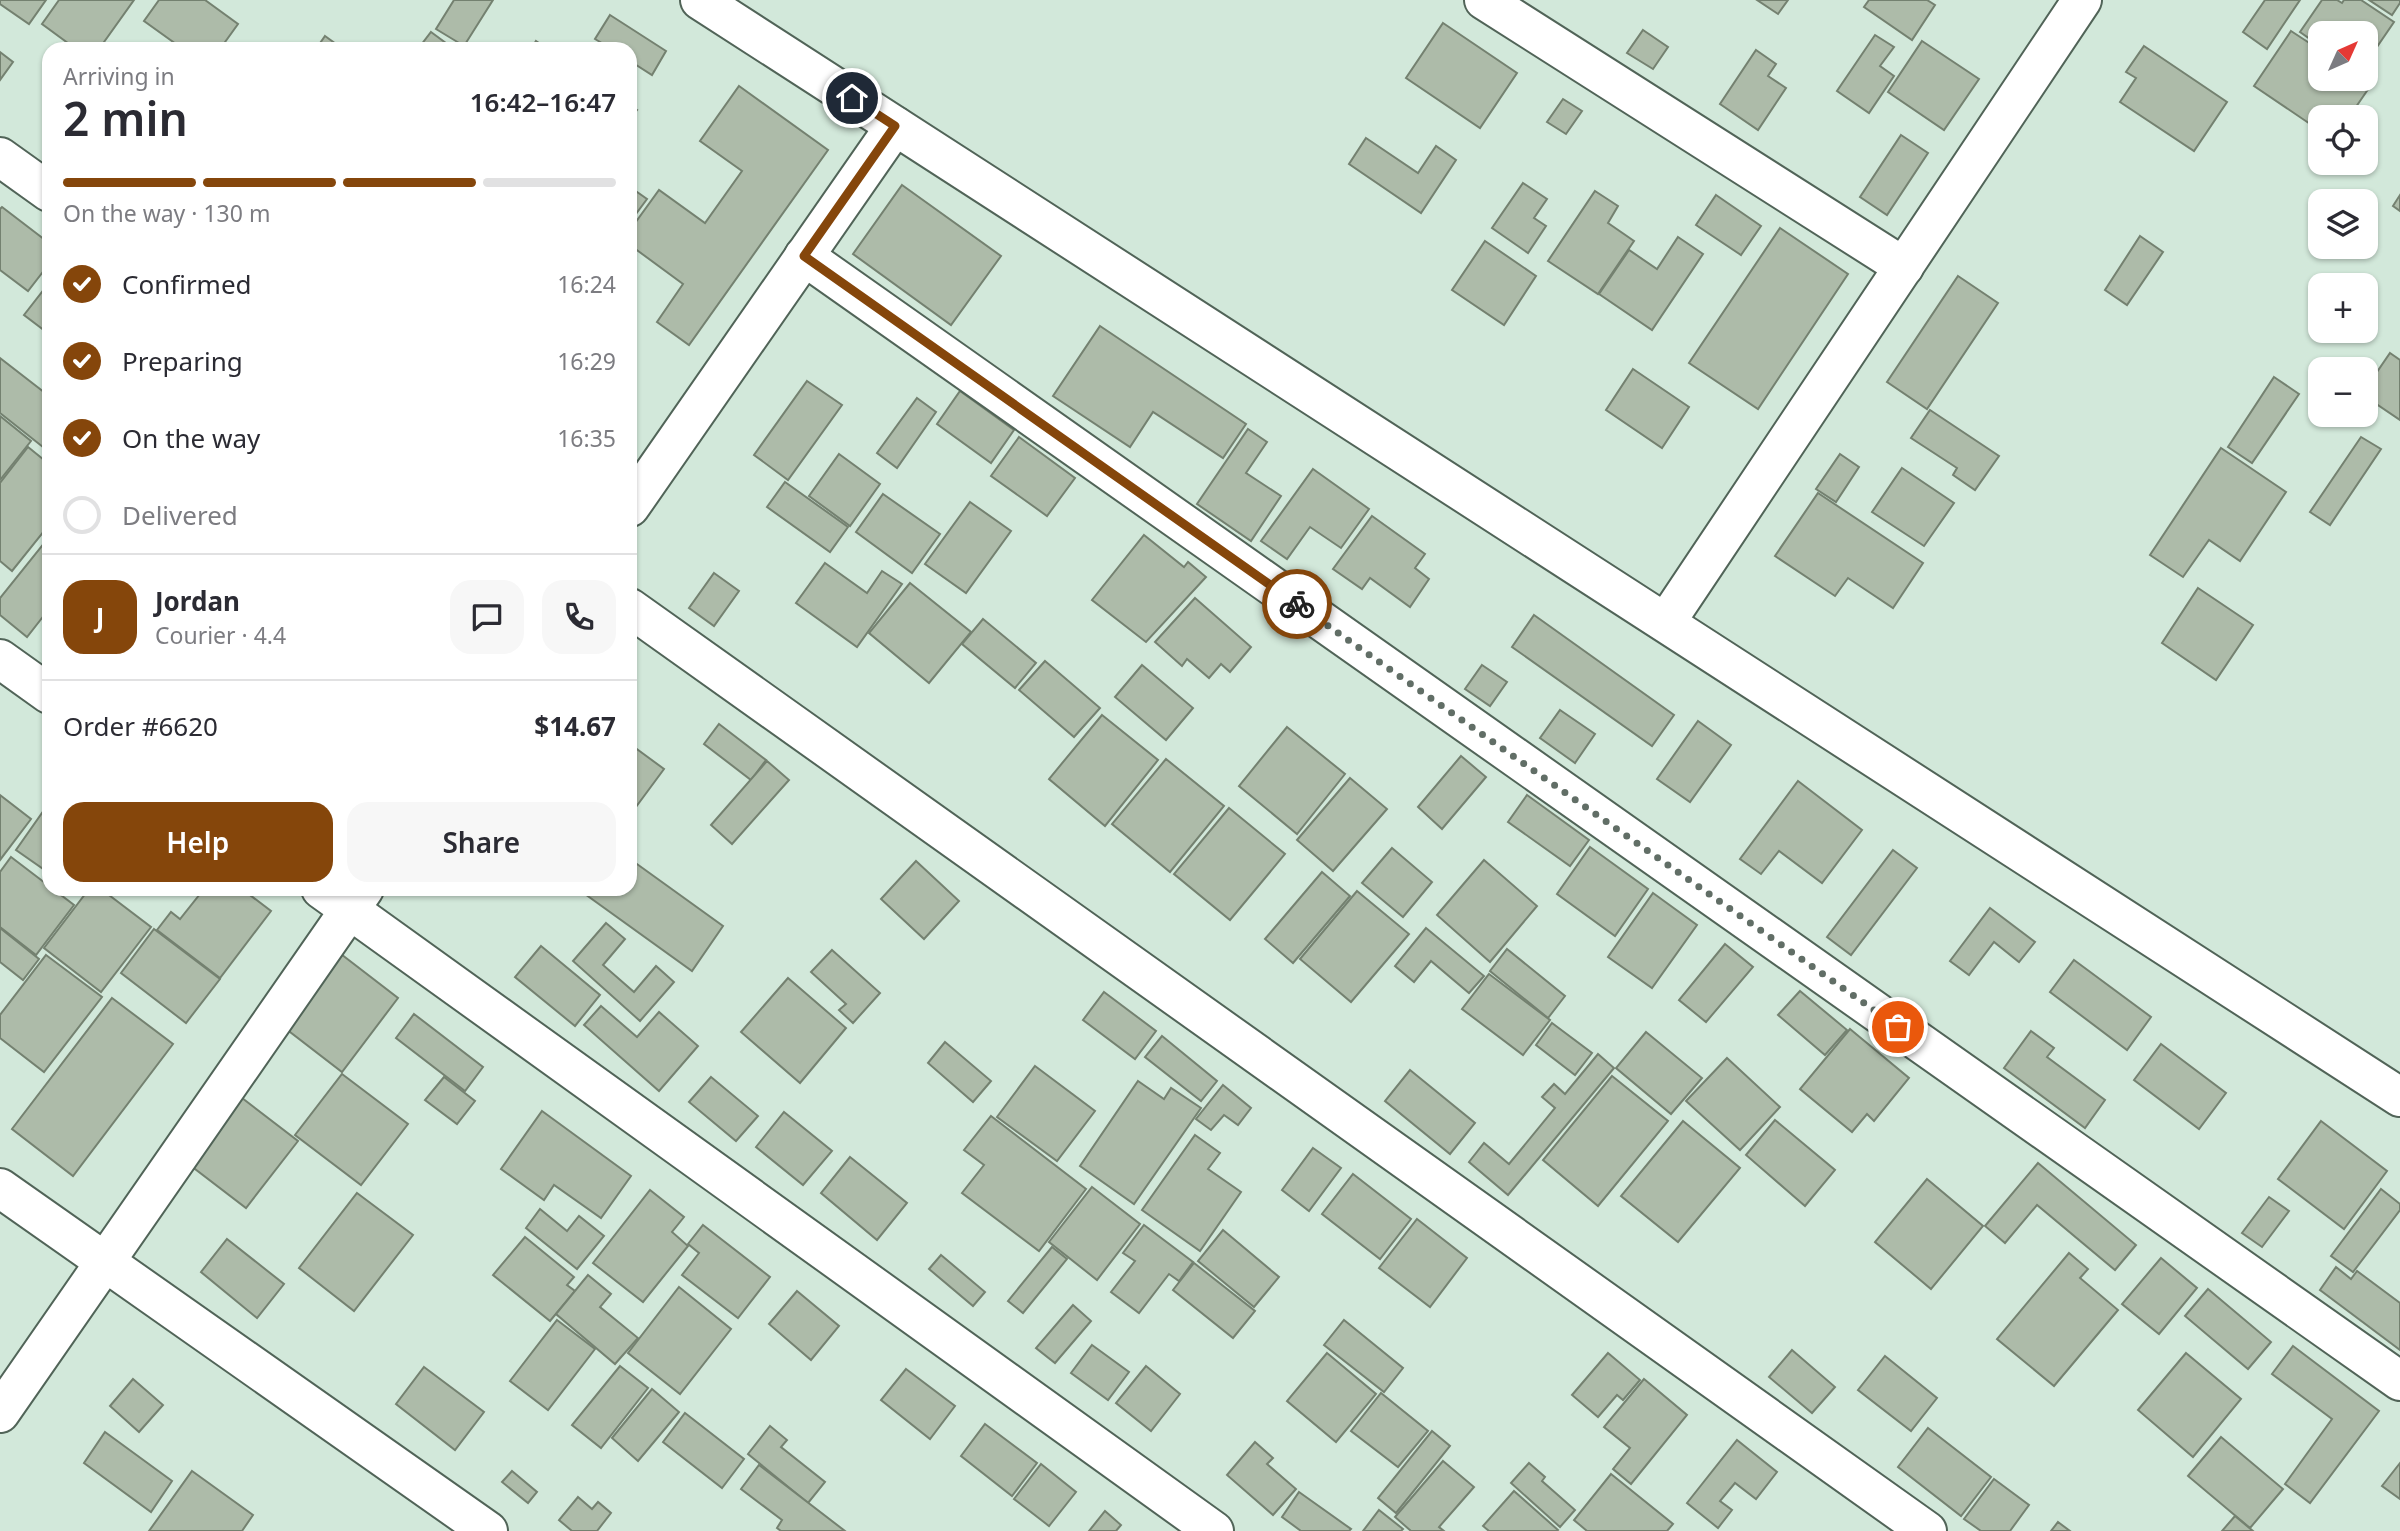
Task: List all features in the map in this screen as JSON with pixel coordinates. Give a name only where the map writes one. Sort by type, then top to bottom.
[{"type":"street","points":[[700,0],[2400,1097]]},
{"type":"street","points":[[1484,0],[1904,267]]},
{"type":"street","points":[[1666,622],[2082,0]]},
{"type":"street","points":[[637,497],[895,126]]},
{"type":"street","points":[[0,157],[42,187]]},
{"type":"street","points":[[804,256],[2400,1381]]},
{"type":"street","points":[[637,613],[1927,1531]]},
{"type":"street","points":[[0,659],[42,689]]},
{"type":"street","points":[[0,1413],[105,1262],[345,896],[1214,1531]]},
{"type":"street","points":[[0,1188],[488,1531]]},
{"type":"building","points":[[0,0],[46,0],[29,24],[0,4]]},
{"type":"building","points":[[59,0],[134,0],[104,42],[66,42],[42,24]]},
{"type":"building","points":[[159,0],[205,0],[238,24],[225,42],[173,42],[144,21]]},
{"type":"building","points":[[454,0],[493,0],[467,42],[457,42],[436,29]]},
{"type":"building","points":[[1757,0],[1788,0],[1778,14]]},
{"type":"building","points":[[1869,0],[1927,0],[1935,5],[1912,40],[1864,7]]},
{"type":"building","points":[[2265,0],[2300,0],[2267,49],[2243,32]]},
{"type":"building","points":[[2322,0],[2337,0],[2342,3],[2344,0],[2361,0],[2394,22],[2378,45],[2378,21],[2308,21],[2308,38],[2300,32]]},
{"type":"building","points":[[2369,0],[2400,0],[2400,3],[2392,15]]},
{"type":"building","points":[[610,15],[666,51],[652,75],[637,65],[637,42],[600,42],[595,39]]},
{"type":"building","points":[[1443,23],[1517,73],[1480,128],[1406,78]]},
{"type":"building","points":[[1643,30],[1668,47],[1653,69],[1627,53]]},
{"type":"building","points":[[2291,31],[2308,42],[2308,91],[2367,91],[2357,105],[2308,105],[2308,123],[2254,86]]},
{"type":"building","points":[[431,32],[445,42],[423,42]]},
{"type":"building","points":[[1875,35],[1894,47],[1880,66],[1894,76],[1869,113],[1837,91]]},
{"type":"building","points":[[325,36],[333,42],[321,42]]},
{"type":"building","points":[[1922,41],[1979,79],[1944,130],[1888,92]]},
{"type":"building","points":[[2144,46],[2227,102],[2194,151],[2120,102],[2136,78],[2126,72]]},
{"type":"building","points":[[1756,50],[1776,64],[1768,76],[1786,88],[1758,130],[1720,104]]},
{"type":"building","points":[[0,52],[13,62],[0,80]]},
{"type":"building","points":[[739,86],[828,150],[689,345],[657,322],[683,284],[637,250],[637,220],[659,190],[705,223],[742,171],[700,141]]},
{"type":"building","points":[[1563,99],[1582,111],[1566,134],[1547,122]]},
{"type":"building","points":[[1901,135],[1928,153],[1887,215],[1860,197]]},
{"type":"building","points":[[1366,138],[1418,173],[1436,146],[1456,160],[1421,213],[1349,164]]},
{"type":"building","points":[[1523,183],[1547,199],[1534,218],[1546,226],[1528,253],[1492,228]]},
{"type":"building","points":[[902,185],[1001,256],[951,325],[853,254]]},
{"type":"building","points":[[1595,191],[1618,206],[1608,223],[1634,241],[1598,294],[1548,261]]},
{"type":"building","points":[[637,192],[647,199],[637,213]]},
{"type":"building","points":[[1716,195],[1761,226],[1741,255],[1696,225]]},
{"type":"building","points":[[2400,195],[2400,211],[2393,206]]},
{"type":"building","points":[[2,207],[42,238],[42,273],[28,291],[0,270]]},
{"type":"building","points":[[1780,228],[1848,274],[1758,409],[1689,363]]},
{"type":"building","points":[[2140,236],[2163,252],[2127,305],[2105,290]]},
{"type":"building","points":[[1678,237],[1703,254],[1652,330],[1599,294],[1629,250],[1657,269]]},
{"type":"building","points":[[1485,241],[1536,276],[1504,325],[1452,290]]},
{"type":"building","points":[[1958,276],[1998,303],[1927,409],[1887,382]]},
{"type":"building","points":[[42,292],[42,329],[24,315]]},
{"type":"building","points":[[1100,326],[1246,424],[1223,458],[1153,412],[1130,447],[1053,396]]},
{"type":"building","points":[[2390,353],[2400,360],[2400,420],[2378,405],[2378,370]]},
{"type":"building","points":[[0,358],[42,391],[42,446],[0,413]]},
{"type":"building","points":[[1633,369],[1689,407],[1662,448],[1606,410]]},
{"type":"building","points":[[2274,377],[2299,394],[2252,463],[2228,447]]},
{"type":"building","points":[[807,381],[842,405],[788,480],[754,455]]},
{"type":"building","points":[[960,391],[1014,430],[991,463],[937,424]]},
{"type":"building","points":[[917,398],[936,412],[897,468],[877,453]]},
{"type":"building","points":[[1930,410],[1999,456],[1975,490],[1953,475],[1957,468],[1911,438]]},
{"type":"building","points":[[0,416],[31,441],[0,480]]},
{"type":"building","points":[[1248,429],[1267,442],[1246,473],[1281,496],[1251,541],[1197,504]]},
{"type":"building","points":[[1019,437],[1075,478],[1047,516],[991,476]]},
{"type":"building","points":[[2361,437],[2381,449],[2330,525],[2310,512]]},
{"type":"building","points":[[28,447],[42,458],[42,534],[12,571],[0,561],[0,483]]},
{"type":"building","points":[[2221,448],[2286,492],[2240,561],[2209,540],[2183,577],[2150,555]]},
{"type":"building","points":[[839,454],[880,484],[850,526],[809,496]]},
{"type":"building","points":[[1840,454],[1859,467],[1836,502],[1816,489]]},
{"type":"building","points":[[1902,468],[1954,503],[1924,546],[1872,512]]},
{"type":"building","points":[[1313,469],[1369,509],[1341,548],[1310,527],[1287,559],[1261,541]]},
{"type":"building","points":[[785,482],[848,527],[830,552],[767,507]]},
{"type":"building","points":[[1818,493],[1923,563],[1893,608],[1848,578],[1835,596],[1775,556]]},
{"type":"building","points":[[883,494],[940,534],[912,573],[856,532]]},
{"type":"building","points":[[970,502],[1011,531],[966,593],[925,564]]},
{"type":"building","points":[[1372,516],[1425,554],[1415,568],[1429,579],[1410,607],[1370,578],[1362,589],[1333,569]]},
{"type":"building","points":[[1144,535],[1184,567],[1188,562],[1206,577],[1146,642],[1092,600]]},
{"type":"building","points":[[42,546],[42,618],[27,637],[0,615],[0,598]]},
{"type":"building","points":[[825,563],[867,593],[882,571],[902,584],[857,647],[796,603]]},
{"type":"building","points":[[714,573],[739,591],[714,626],[689,608]]},
{"type":"building","points":[[910,583],[971,632],[929,683],[869,633]]},
{"type":"building","points":[[2198,588],[2253,625],[2216,680],[2162,643]]},
{"type":"building","points":[[1195,598],[1251,647],[1230,672],[1221,664],[1209,678],[1187,659],[1182,666],[1155,642]]},
{"type":"building","points":[[1534,615],[1674,715],[1652,746],[1512,647]]},
{"type":"building","points":[[983,619],[1036,663],[1015,688],[962,644]]},
{"type":"building","points":[[1045,661],[1100,708],[1074,737],[1019,690]]},
{"type":"building","points":[[1142,665],[1193,708],[1166,740],[1115,697]]},
{"type":"building","points":[[1482,665],[1507,682],[1490,706],[1465,689]]},
{"type":"building","points":[[1560,710],[1595,734],[1575,763],[1540,738]]},
{"type":"building","points":[[1102,715],[1158,760],[1105,826],[1049,779]]},
{"type":"building","points":[[1698,721],[1731,745],[1690,802],[1657,779]]},
{"type":"building","points":[[719,724],[766,760],[751,780],[704,744]]},
{"type":"building","points":[[1287,727],[1345,774],[1297,834],[1239,786]]},
{"type":"building","points":[[637,749],[664,769],[637,806]]},
{"type":"building","points":[[1461,756],[1486,777],[1442,829],[1418,807]]},
{"type":"building","points":[[1166,759],[1224,806],[1170,872],[1112,824]]},
{"type":"building","points":[[767,761],[789,780],[732,844],[711,825]]},
{"type":"building","points":[[1350,778],[1387,809],[1333,871],[1297,840]]},
{"type":"building","points":[[1798,781],[1862,830],[1822,883],[1779,851],[1761,874],[1740,859]]},
{"type":"building","points":[[0,795],[31,819],[0,860]]},
{"type":"building","points":[[1527,795],[1589,840],[1570,866],[1508,822]]},
{"type":"building","points":[[1229,808],[1285,854],[1230,920],[1174,874]]},
{"type":"building","points":[[42,813],[42,868],[16,850]]},
{"type":"building","points":[[1590,847],[1648,889],[1615,936],[1557,894]]},
{"type":"building","points":[[1392,848],[1432,882],[1403,917],[1362,883]]},
{"type":"building","points":[[1893,850],[1917,868],[1851,955],[1827,937]]},
{"type":"building","points":[[11,857],[42,881],[42,896],[62,896],[74,905],[36,955],[0,927],[0,872]]},
{"type":"building","points":[[1484,860],[1537,906],[1490,962],[1437,915]]},
{"type":"building","points":[[916,861],[959,901],[924,939],[881,899]]},
{"type":"building","points":[[637,864],[723,926],[692,971],[588,896],[637,896]]},
{"type":"building","points":[[1322,872],[1350,896],[1293,963],[1265,939]]},
{"type":"building","points":[[1357,891],[1409,934],[1351,1002],[1300,959]]},
{"type":"building","points":[[1653,893],[1697,925],[1652,988],[1608,957]]},
{"type":"building","points":[[84,896],[110,896],[151,927],[101,992],[44,948]]},
{"type":"building","points":[[198,896],[251,896],[271,911],[220,978],[157,930],[171,912],[180,919]]},
{"type":"building","points":[[1990,908],[2035,942],[2019,962],[1994,942],[1969,975],[1950,961]]},
{"type":"building","points":[[606,923],[625,939],[603,965],[634,992],[656,966],[674,982],[640,1021],[573,961]]},
{"type":"building","points":[[0,928],[39,959],[23,980],[0,962]]},
{"type":"building","points":[[1426,928],[1484,976],[1469,993],[1431,961],[1414,982],[1395,966]]},
{"type":"building","points":[[154,929],[220,979],[186,1023],[121,973]]},
{"type":"building","points":[[1725,944],[1753,967],[1706,1022],[1679,1000]]},
{"type":"building","points":[[541,946],[600,995],[575,1026],[515,977]]},
{"type":"building","points":[[1507,949],[1565,996],[1548,1018],[1490,971]]},
{"type":"building","points":[[832,950],[880,993],[853,1023],[839,1010],[846,1004],[811,972]]},
{"type":"building","points":[[337,951],[398,998],[342,1072],[281,1025]]},
{"type":"building","points":[[46,955],[102,997],[44,1072],[0,1038],[0,1015]]},
{"type":"building","points":[[2074,960],[2151,1017],[2127,1050],[2050,992]]},
{"type":"building","points":[[1489,974],[1550,1020],[1523,1055],[1462,1009]]},
{"type":"building","points":[[788,978],[846,1028],[800,1083],[741,1032]]},
{"type":"building","points":[[1800,991],[1847,1030],[1825,1055],[1778,1015]]},
{"type":"building","points":[[1104,992],[1156,1031],[1135,1059],[1083,1020]]},
{"type":"building","points":[[112,998],[173,1044],[73,1176],[12,1129]]},
{"type":"building","points":[[601,1006],[637,1037],[659,1012],[698,1046],[659,1091],[584,1025]]},
{"type":"building","points":[[414,1014],[483,1067],[465,1091],[396,1038]]},
{"type":"building","points":[[1552,1023],[1592,1053],[1575,1075],[1536,1045]]},
{"type":"building","points":[[1850,1029],[1909,1078],[1874,1121],[1867,1114],[1852,1132],[1800,1089]]},
{"type":"building","points":[[2031,1031],[2054,1048],[2047,1057],[2105,1100],[2085,1128],[2004,1068]]},
{"type":"building","points":[[1646,1032],[1702,1078],[1671,1114],[1616,1068]]},
{"type":"building","points":[[1162,1036],[1217,1081],[1201,1101],[1145,1057]]},
{"type":"building","points":[[945,1042],[991,1081],[973,1102],[928,1063]]},
{"type":"building","points":[[2161,1044],[2226,1093],[2199,1129],[2134,1080]]},
{"type":"building","points":[[1598,1054],[1614,1068],[1508,1195],[1469,1162],[1484,1143],[1509,1164],[1555,1108],[1542,1097],[1554,1084],[1565,1094]]},
{"type":"building","points":[[1727,1058],[1780,1107],[1740,1150],[1686,1101]]},
{"type":"building","points":[[1035,1066],[1095,1111],[1057,1161],[997,1117]]},
{"type":"building","points":[[1410,1070],[1475,1123],[1450,1154],[1385,1101]]},
{"type":"building","points":[[342,1074],[408,1124],[361,1185],[295,1135]]},
{"type":"building","points":[[1612,1076],[1668,1121],[1598,1206],[1543,1160]]},
{"type":"building","points":[[444,1077],[475,1101],[457,1124],[425,1100]]},
{"type":"building","points":[[711,1077],[758,1116],[736,1141],[689,1102]]},
{"type":"building","points":[[1138,1081],[1164,1099],[1171,1088],[1201,1108],[1134,1204],[1080,1166]]},
{"type":"building","points":[[1223,1085],[1251,1108],[1238,1125],[1224,1115],[1211,1130],[1196,1119]]},
{"type":"building","points":[[233,1091],[298,1141],[246,1208],[182,1159]]},
{"type":"building","points":[[542,1111],[631,1176],[601,1218],[554,1185],[544,1200],[501,1169]]},
{"type":"building","points":[[784,1112],[832,1151],[803,1185],[756,1147]]},
{"type":"building","points":[[991,1116],[1086,1189],[1039,1251],[962,1193],[984,1165],[964,1150]]},
{"type":"building","points":[[1775,1120],[1835,1170],[1805,1206],[1746,1155]]},
{"type":"building","points":[[1683,1121],[1740,1168],[1678,1242],[1621,1196]]},
{"type":"building","points":[[2321,1121],[2387,1171],[2344,1229],[2278,1179]]},
{"type":"building","points":[[1195,1135],[1220,1153],[1208,1169],[1241,1192],[1200,1251],[1142,1210]]},
{"type":"building","points":[[1313,1148],[1341,1168],[1309,1211],[1282,1190]]},
{"type":"building","points":[[850,1157],[907,1203],[877,1240],[821,1193]]},
{"type":"building","points":[[2038,1163],[2136,1245],[2115,1270],[2037,1205],[2005,1243],[1985,1226]]},
{"type":"building","points":[[1353,1174],[1411,1219],[1380,1259],[1322,1214]]},
{"type":"building","points":[[1927,1179],[1983,1226],[1931,1289],[1875,1242]]},
{"type":"building","points":[[1092,1187],[1140,1224],[1097,1280],[1049,1242]]},
{"type":"building","points":[[2381,1189],[2400,1204],[2400,1210],[2353,1272],[2331,1256]]},
{"type":"building","points":[[650,1190],[684,1217],[672,1232],[688,1246],[643,1302],[593,1263]]},
{"type":"building","points":[[357,1193],[413,1235],[354,1311],[299,1268]]},
{"type":"building","points":[[2269,1197],[2289,1211],[2262,1247],[2242,1233]]},
{"type":"building","points":[[540,1209],[567,1231],[579,1216],[604,1236],[577,1269],[526,1228]]},
{"type":"building","points":[[1417,1219],[1467,1258],[1430,1307],[1379,1268]]},
{"type":"building","points":[[703,1225],[770,1277],[738,1318],[682,1275],[699,1253],[688,1244]]},
{"type":"building","points":[[1144,1225],[1193,1262],[1179,1281],[1169,1274],[1139,1313],[1111,1292],[1135,1261],[1123,1253]]},
{"type":"building","points":[[1223,1230],[1279,1277],[1254,1307],[1198,1261]]},
{"type":"building","points":[[525,1237],[574,1277],[567,1285],[575,1291],[550,1321],[493,1275]]},
{"type":"building","points":[[227,1239],[284,1284],[257,1318],[201,1272]]},
{"type":"building","points":[[1052,1247],[1067,1259],[1023,1313],[1008,1301]]},
{"type":"building","points":[[2069,1253],[2088,1269],[2080,1278],[2118,1310],[2054,1386],[1997,1339]]},
{"type":"building","points":[[941,1255],[985,1292],[973,1306],[929,1269]]},
{"type":"building","points":[[2161,1258],[2197,1288],[2159,1334],[2122,1304]]},
{"type":"building","points":[[1194,1263],[1255,1311],[1233,1338],[1173,1290]]},
{"type":"building","points":[[2336,1267],[2351,1279],[2357,1271],[2400,1303],[2400,1350],[2320,1290]]},
{"type":"building","points":[[588,1275],[611,1294],[600,1307],[638,1338],[615,1364],[556,1314]]},
{"type":"building","points":[[679,1287],[731,1329],[680,1394],[628,1353]]},
{"type":"building","points":[[2208,1289],[2271,1342],[2248,1369],[2185,1316]]},
{"type":"building","points":[[797,1291],[839,1326],[811,1360],[769,1324]]},
{"type":"building","points":[[1073,1305],[1091,1321],[1055,1363],[1036,1348]]},
{"type":"building","points":[[557,1320],[595,1349],[548,1410],[510,1381]]},
{"type":"building","points":[[1344,1320],[1403,1368],[1384,1392],[1324,1345]]},
{"type":"building","points":[[1092,1345],[1129,1372],[1108,1400],[1071,1373]]},
{"type":"building","points":[[2293,1346],[2379,1411],[2310,1503],[2285,1484],[2332,1419],[2272,1374]]},
{"type":"building","points":[[1792,1350],[1835,1387],[1812,1413],[1769,1377]]},
{"type":"building","points":[[1327,1353],[1376,1394],[1336,1442],[1287,1401]]},
{"type":"building","points":[[1608,1353],[1640,1380],[1623,1400],[1617,1395],[1598,1417],[1572,1395]]},
{"type":"building","points":[[2186,1353],[2241,1399],[2193,1457],[2138,1410]]},
{"type":"building","points":[[1885,1356],[1937,1398],[1911,1431],[1858,1390]]},
{"type":"building","points":[[620,1366],[648,1388],[601,1448],[572,1425]]},
{"type":"building","points":[[1146,1366],[1180,1394],[1151,1431],[1116,1403]]},
{"type":"building","points":[[424,1367],[484,1412],[455,1450],[396,1404]]},
{"type":"building","points":[[906,1369],[955,1406],[930,1439],[881,1400]]},
{"type":"building","points":[[133,1379],[163,1405],[139,1432],[110,1406]]},
{"type":"building","points":[[1644,1379],[1687,1415],[1631,1484],[1613,1469],[1630,1448],[1604,1427]]},
{"type":"building","points":[[652,1389],[679,1412],[638,1461],[612,1438]]},
{"type":"building","points":[[1381,1393],[1428,1431],[1398,1467],[1351,1431]]},
{"type":"building","points":[[685,1413],[744,1459],[722,1488],[663,1442]]},
{"type":"building","points":[[985,1424],[1037,1463],[1012,1496],[961,1456]]},
{"type":"building","points":[[770,1426],[787,1440],[781,1447],[825,1482],[808,1503],[748,1454]]},
{"type":"building","points":[[1928,1428],[1991,1477],[1961,1516],[1898,1467]]},
{"type":"building","points":[[1432,1431],[1450,1446],[1396,1513],[1378,1498]]},
{"type":"building","points":[[105,1432],[172,1481],[151,1512],[84,1463]]},
{"type":"building","points":[[2221,1437],[2283,1489],[2250,1528],[2188,1476]]},
{"type":"building","points":[[1737,1440],[1777,1472],[1756,1499],[1735,1483],[1720,1501],[1732,1510],[1718,1528],[1687,1503]]},
{"type":"building","points":[[1255,1442],[1273,1458],[1267,1464],[1296,1489],[1273,1515],[1227,1475]]},
{"type":"building","points":[[1443,1461],[1474,1487],[1439,1527],[1444,1531],[1411,1531],[1395,1517]]},
{"type":"building","points":[[1529,1463],[1545,1477],[1542,1481],[1575,1510],[1560,1527],[1511,1483]]},
{"type":"building","points":[[2400,1463],[2400,1499],[2382,1486]]},
{"type":"building","points":[[1041,1464],[1076,1492],[1049,1526],[1014,1499]]},
{"type":"building","points":[[759,1465],[845,1531],[781,1531],[777,1528],[782,1520],[741,1489]]},
{"type":"building","points":[[192,1471],[253,1515],[242,1531],[149,1531]]},
{"type":"building","points":[[512,1471],[537,1492],[528,1503],[502,1482]]},
{"type":"building","points":[[1611,1474],[1673,1524],[1667,1531],[1587,1531],[1574,1520]]},
{"type":"building","points":[[1994,1479],[2029,1505],[2010,1531],[1981,1531],[1964,1519]]},
{"type":"building","points":[[1514,1491],[1558,1530],[1489,1531],[1483,1526]]},
{"type":"building","points":[[1299,1492],[1351,1529],[1301,1531],[1282,1517]]},
{"type":"building","points":[[578,1497],[592,1509],[598,1502],[611,1513],[597,1531],[572,1531],[559,1520]]},
{"type":"building","points":[[1379,1510],[1403,1529],[1363,1531]]},
{"type":"building","points":[[1105,1511],[1121,1525],[1116,1531],[1089,1531]]},
{"type":"building","points":[[2235,1516],[2253,1531],[2222,1531]]},
{"type":"building","points":[[2058,1522],[2070,1531],[2051,1531]]},
{"type":"way so far","points":[[1297,604],[1898,1027]]},
{"type":"route","points":[[852,98],[895,126],[804,256],[1297,604]]}]
